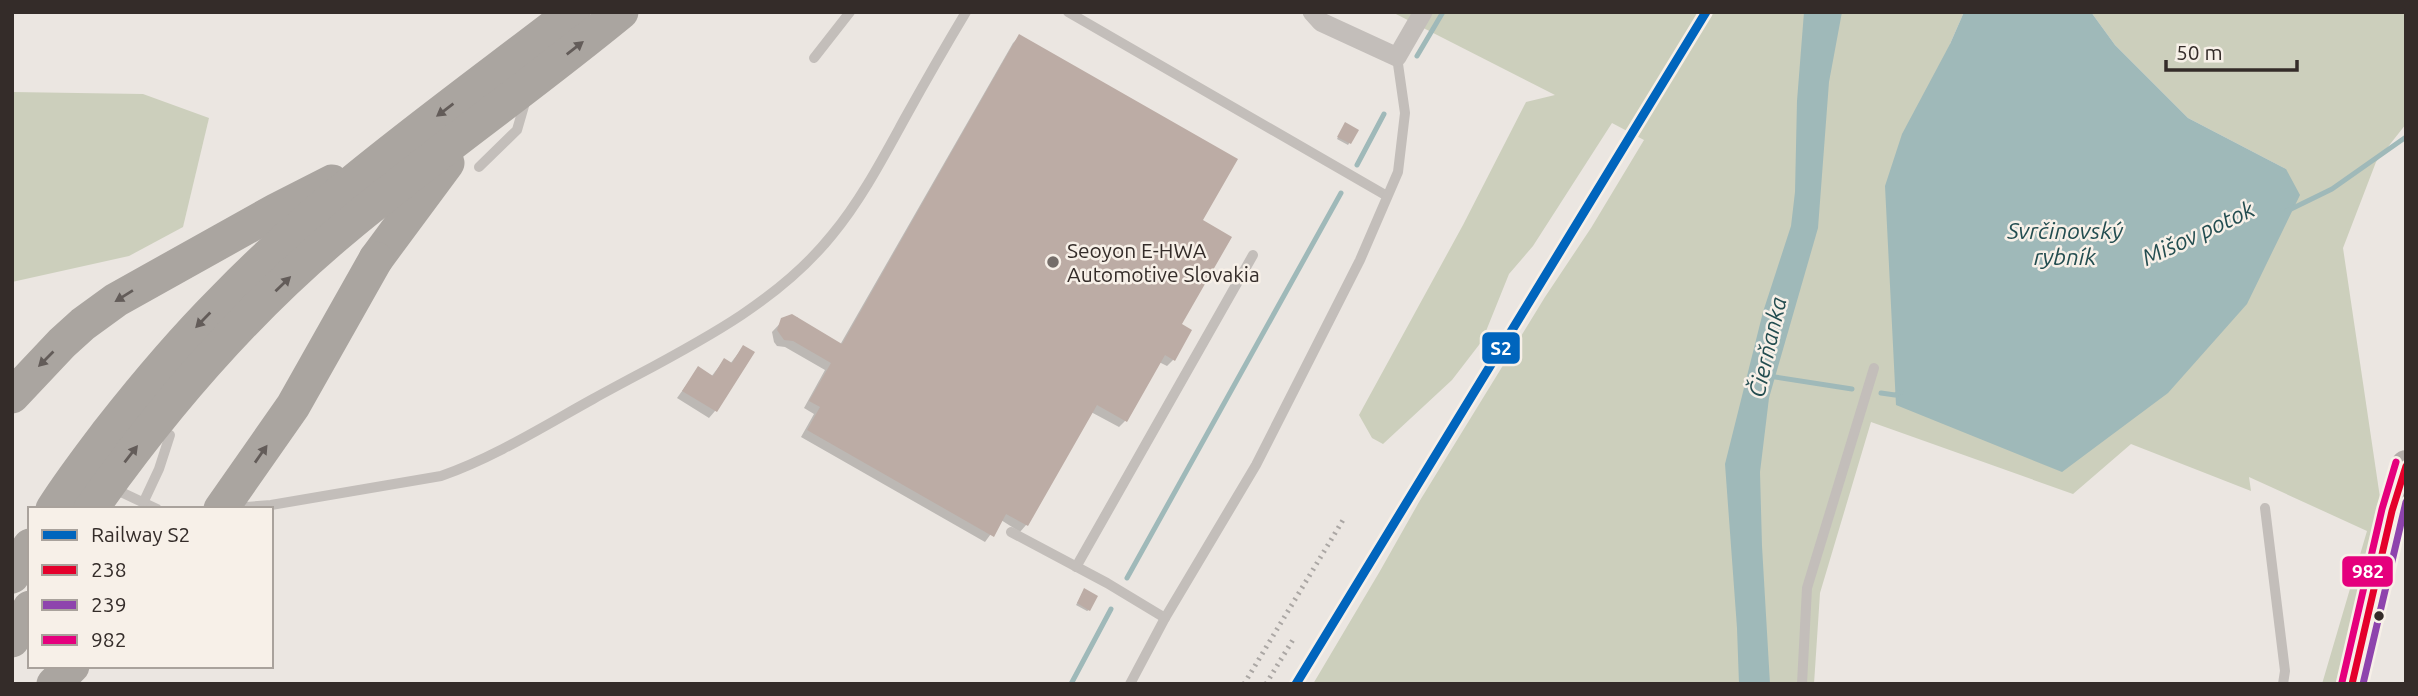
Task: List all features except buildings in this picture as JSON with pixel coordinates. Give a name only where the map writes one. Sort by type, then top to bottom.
[{"type":"highway","points":[[54,507],[152,379],[193,330],[251,271],[387,154],[573,12]]},
{"type":"highway","points":[[92,507],[151,427],[216,352],[291,276],[344,228],[621,12]]},
{"type":"highway","points":[[222,507],[293,406],[376,259],[482,119]]},
{"type":"highway","points":[[12,397],[42,363],[83,324],[145,282],[387,154]]},
{"type":"highway","points":[[12,576],[28,549]]},
{"type":"highway","points":[[12,640],[28,612]]},
{"type":"highway","points":[[54,684],[70,668]]},
{"type":"main road","points":[[2352,684],[2392,510],[2406,465]]},
{"type":"street","points":[[1312,12],[1321,22],[1397,57],[1423,12]]},
{"type":"lane","points":[[814,58],[850,12]]},
{"type":"lane","points":[[242,507],[271,505],[442,475],[456,470],[664,360],[753,306],[804,264],[844,218],[880,162],[966,12]]},
{"type":"lane","points":[[1068,12],[1387,196]]},
{"type":"lane","points":[[1130,684],[1256,465],[1360,260],[1398,172],[1405,113],[1397,57]]},
{"type":"lane","points":[[479,167],[517,130],[529,85]]},
{"type":"lane","points":[[1076,566],[1253,256]]},
{"type":"lane","points":[[1802,684],[1807,588],[1874,368]]},
{"type":"lane","points":[[144,501],[170,435]]},
{"type":"lane","points":[[123,492],[154,507]]},
{"type":"lane","points":[[2265,508],[2285,670],[2283,684]]},
{"type":"lane","points":[[1011,533],[1076,566],[1166,618]]},
{"type":"green space","points":[[1392,12],[1964,12],[1950,44],[2286,169],[2188,118],[2115,45],[2091,12],[2406,12],[2406,124],[2376,162],[2343,248],[2382,511],[2352,684],[2322,684],[2367,531],[2249,477],[2251,491],[2131,444],[2073,494],[1871,422],[1820,593],[1814,684],[1313,684],[1419,502],[1644,140],[1612,123],[1533,246],[1509,274],[1482,341],[1452,380],[1383,444],[1372,438],[1359,415],[1463,225],[1526,102],[1555,95]]},
{"type":"green space","points":[[12,92],[143,94],[209,118],[183,227],[129,256],[12,282]]},
{"type":"water","name":"Čierňanka","points":[[1804,12],[1842,12],[1829,82],[1818,228],[1769,398],[1760,472],[1770,684],[1739,684],[1725,464],[1763,312],[1791,226]]},
{"type":"water","name":"Svrčinovský rybník","points":[[1964,12],[2091,12],[2115,45],[2188,118],[2286,169],[2300,195],[2247,304],[2168,393],[2062,472],[1896,405],[1885,186],[1902,134]]},
{"type":"waterway","points":[[1417,56],[1443,12]]},
{"type":"waterway","points":[[1357,165],[1384,114]]},
{"type":"waterway","name":"Mišov potok","points":[[2287,211],[2332,189],[2406,137]]},
{"type":"waterway","points":[[1127,578],[1341,193]]},
{"type":"waterway","name":"Mišov potok","points":[[1769,376],[1852,389]]},
{"type":"waterway","name":"Mišov potok","points":[[1881,393],[1895,395],[1901,392]]},
{"type":"waterway","points":[[1071,684],[1111,609]]},
{"type":"railway","points":[[1244,684],[1343,520]]},
{"type":"railway","points":[[1266,684],[1294,638]]},
{"type":"rail line","name":"S2","points":[[1296,684],[1706,12]]},
{"type":"transit line","name":"982","points":[[2342,682],[2382,509],[2396,462]]},
{"type":"transit line","name":"238","points":[[2352,684],[2392,511],[2406,466]]},
{"type":"transit line","name":"239","points":[[2363,684],[2406,502]]},
{"type":"place","name":"Seoyon E-HWA Automotive Slovakia","points":[[1053,262]]}]
